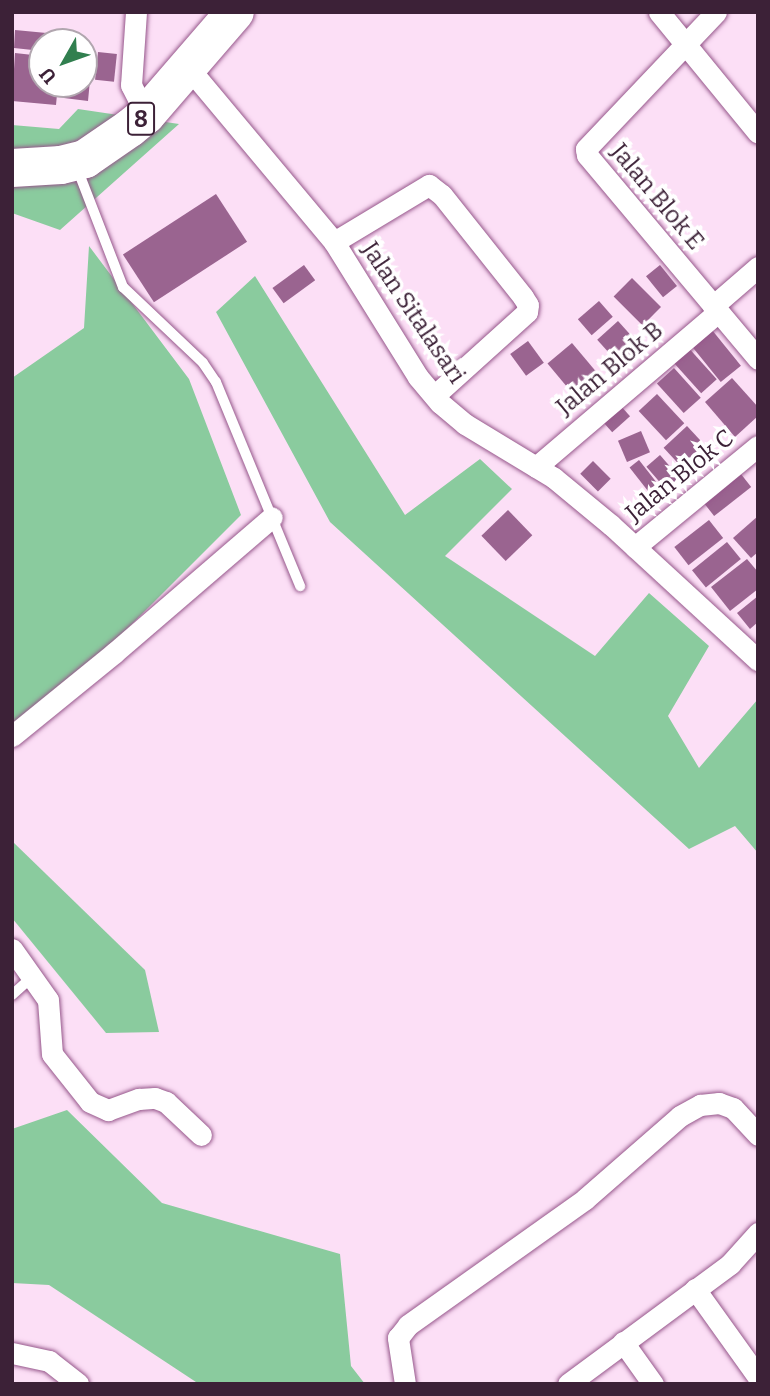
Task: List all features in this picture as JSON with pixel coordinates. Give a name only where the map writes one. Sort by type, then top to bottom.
[{"type":"highway","name":"8","points":[[12,168],[38,168],[85,159],[146,116],[234,12]]},
{"type":"street","points":[[136,12],[131,85],[146,116]]},
{"type":"street","points":[[659,12],[758,133]]},
{"type":"street","name":"Jalan Blok E","points":[[716,12],[687,46],[586,149],[587,155],[758,359]]},
{"type":"street","name":"Jalan Sitalasari","points":[[187,66],[334,242],[418,377],[434,396],[465,424],[554,478],[635,547],[758,660]]},
{"type":"street","points":[[334,242],[429,185],[443,195],[523,297],[528,305],[527,312],[434,396]]},
{"type":"street","name":"Jalan Blok B","points":[[536,467],[716,309],[758,267]]},
{"type":"street","name":"Jalan Blok C","points":[[635,547],[753,459]]},
{"type":"street","points":[[12,736],[114,653],[272,517]]},
{"type":"street","points":[[12,949],[48,1000],[52,1054],[90,1102],[108,1110],[139,1099],[155,1098],[166,1102],[201,1135]]},
{"type":"street","points":[[405,1384],[398,1338],[408,1325],[585,1199],[680,1116],[700,1105],[719,1102],[733,1108],[758,1135]]},
{"type":"street","points":[[568,1384],[730,1264],[758,1233]]},
{"type":"street","points":[[695,1289],[758,1377]]},
{"type":"street","points":[[623,1342],[653,1384]]},
{"type":"street","points":[[12,1353],[49,1361],[78,1384]]},
{"type":"lane","points":[[75,162],[118,280],[129,295],[210,372],[300,586]]},
{"type":"lane","points":[[12,995],[33,976]]},
{"type":"green space","points":[[78,109],[179,124],[60,230],[12,213],[12,125],[59,129]]},
{"type":"green space","points":[[89,246],[189,379],[241,515],[12,744],[12,378],[84,328]]},
{"type":"green space","points":[[255,276],[405,515],[480,459],[512,489],[445,556],[595,656],[649,593],[709,646],[668,716],[699,768],[758,699],[758,853],[735,826],[689,849],[330,522],[216,312]]},
{"type":"green space","points":[[12,841],[145,970],[159,1032],[106,1033],[12,918]]},
{"type":"green space","points":[[67,1110],[162,1203],[340,1254],[351,1366],[365,1384],[199,1384],[49,1285],[12,1283],[12,1129]]},
{"type":"building","points":[[15,30],[28,31],[28,50],[14,48]]},
{"type":"building","points":[[98,52],[117,54],[114,82],[98,80]]},
{"type":"building","points":[[15,53],[28,54],[28,98],[57,98],[56,105],[12,101]]},
{"type":"building","points":[[64,98],[88,98],[88,101]]},
{"type":"building","points":[[216,194],[247,242],[154,302],[123,254]]},
{"type":"building","points":[[304,265],[315,280],[284,303],[272,288]]},
{"type":"building","points":[[660,265],[677,286],[663,297],[646,276]]},
{"type":"building","points":[[632,278],[661,307],[643,325],[614,296]]},
{"type":"building","points":[[599,301],[613,317],[592,335],[578,319]]},
{"type":"building","points":[[618,321],[642,348],[621,366],[597,340]]},
{"type":"building","points":[[712,330],[741,366],[721,382],[692,346]]},
{"type":"building","points":[[528,341],[544,363],[526,376],[510,354]]},
{"type":"building","points":[[572,343],[605,382],[580,403],[547,364]]},
{"type":"building","points":[[686,345],[717,379],[701,393],[670,359]]},
{"type":"building","points":[[674,368],[701,398],[684,413],[657,383]]},
{"type":"building","points":[[732,378],[758,407],[758,416],[735,437],[705,402]]},
{"type":"building","points":[[657,394],[684,423],[666,440],[639,411]]},
{"type":"building","points":[[620,405],[630,416],[612,432],[602,421]]},
{"type":"building","points":[[687,426],[710,450],[686,472],[664,448]]},
{"type":"building","points":[[641,431],[650,452],[627,462],[618,441]]},
{"type":"building","points":[[660,455],[683,481],[669,493],[646,467]]},
{"type":"building","points":[[639,460],[661,488],[652,496],[630,467]]},
{"type":"building","points":[[593,461],[611,479],[598,491],[580,474]]},
{"type":"building","points":[[737,469],[751,487],[714,516],[700,498]]},
{"type":"building","points":[[508,510],[532,535],[506,561],[481,536]]},
{"type":"building","points":[[758,516],[758,552],[751,558],[733,538]]},
{"type":"building","points":[[709,520],[723,538],[688,565],[674,547]]},
{"type":"building","points":[[727,542],[741,559],[706,587],[692,570]]},
{"type":"building","points":[[747,559],[758,572],[758,589],[730,611],[711,587]]},
{"type":"building","points":[[758,596],[758,622],[750,629],[737,613]]}]
